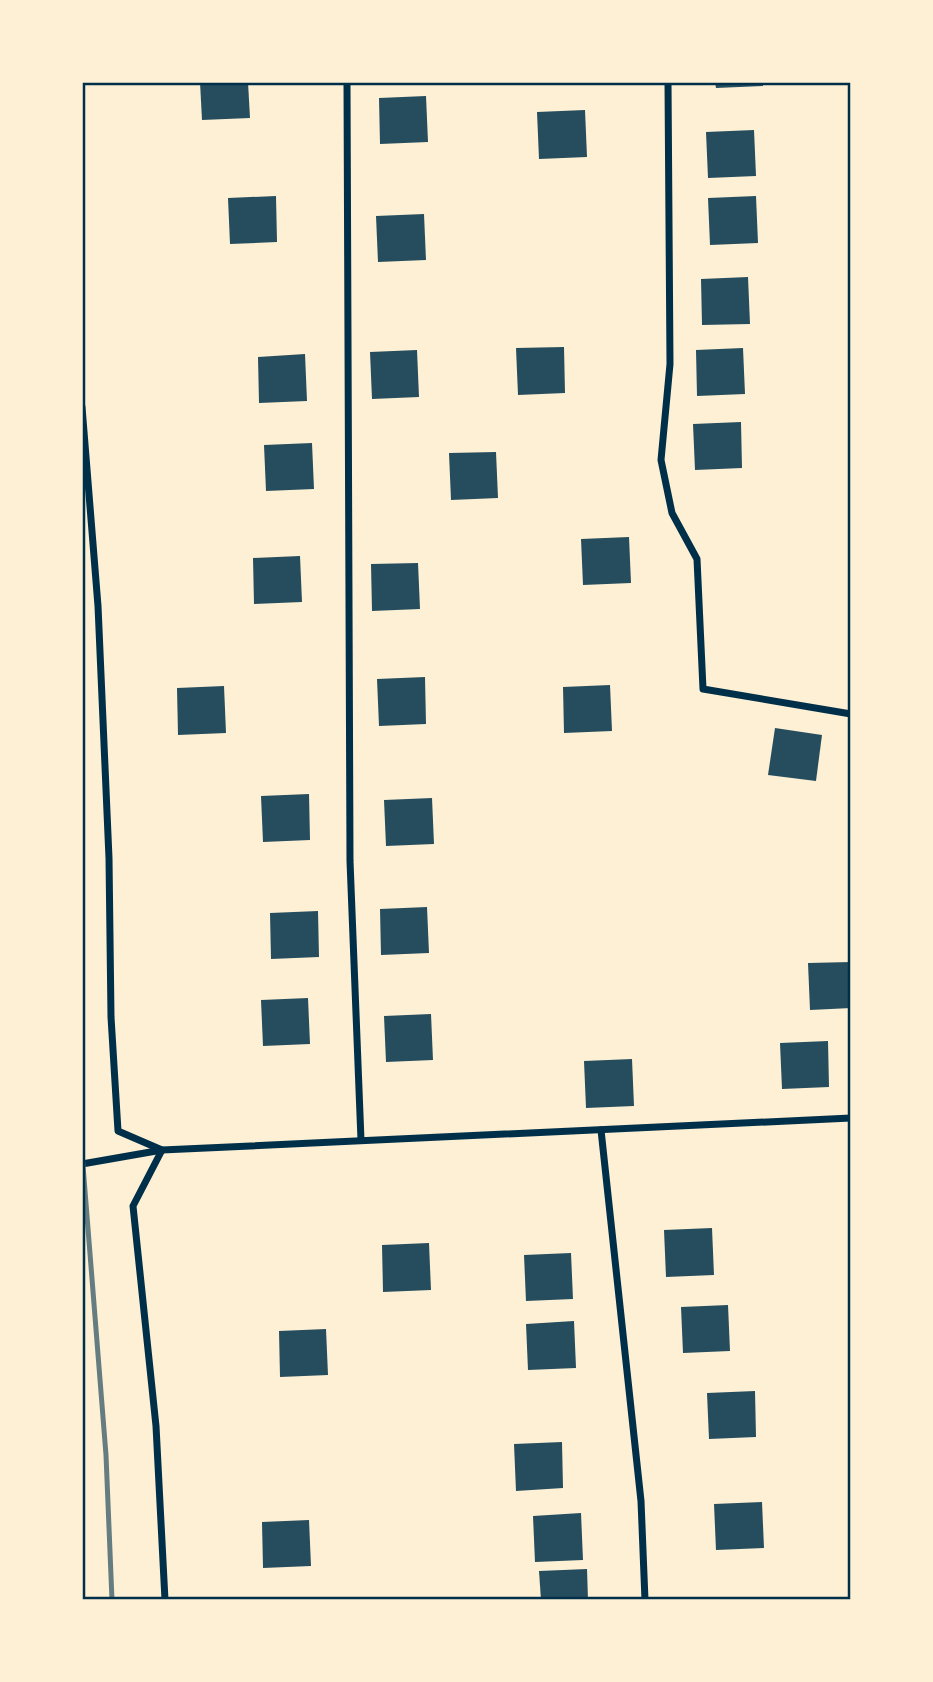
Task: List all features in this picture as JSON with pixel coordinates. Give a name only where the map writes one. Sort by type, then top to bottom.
[{"type":"street","points":[[346,82],[350,861],[361,1140]]},
{"type":"street","points":[[668,82],[670,364],[661,460],[671,513],[697,559],[703,689],[851,714]]},
{"type":"street","points":[[82,408],[99,606],[111,1017],[118,1130],[162,1150]]},
{"type":"street","points":[[82,1164],[162,1150],[851,1118]]},
{"type":"street","points":[[601,1130],[640,1501],[645,1600]]},
{"type":"street","points":[[162,1150],[133,1206],[156,1426],[165,1600]]},
{"type":"building","points":[[200,82],[248,82],[250,118],[202,120]]},
{"type":"building","points":[[715,82],[763,82],[763,86],[716,88]]},
{"type":"building","points":[[426,96],[428,142],[380,144],[379,98]]},
{"type":"building","points":[[585,110],[587,157],[539,159],[537,112]]},
{"type":"building","points":[[754,130],[756,176],[708,178],[706,132]]},
{"type":"building","points":[[276,196],[277,242],[230,244],[228,198]]},
{"type":"building","points":[[756,196],[758,243],[710,245],[708,198]]},
{"type":"building","points":[[424,214],[426,260],[378,262],[376,216]]},
{"type":"building","points":[[748,277],[750,324],[702,325],[701,279]]},
{"type":"building","points":[[564,347],[565,393],[518,395],[516,348]]},
{"type":"building","points":[[743,348],[745,394],[697,396],[696,350]]},
{"type":"building","points":[[417,350],[419,397],[372,399],[370,352]]},
{"type":"building","points":[[305,354],[307,401],[259,403],[258,357]]},
{"type":"building","points":[[741,422],[742,468],[695,470],[693,424]]},
{"type":"building","points":[[312,443],[314,489],[266,491],[264,445]]},
{"type":"building","points":[[496,452],[498,498],[451,500],[449,453]]},
{"type":"building","points":[[629,537],[631,583],[583,585],[581,539]]},
{"type":"building","points":[[300,556],[302,602],[254,604],[253,558]]},
{"type":"building","points":[[418,563],[420,609],[372,611],[371,564]]},
{"type":"building","points":[[425,677],[426,724],[379,726],[377,679]]},
{"type":"building","points":[[610,685],[612,731],[564,733],[563,687]]},
{"type":"building","points":[[224,686],[226,733],[178,735],[177,688]]},
{"type":"building","points":[[775,728],[822,735],[816,781],[768,775]]},
{"type":"building","points":[[309,794],[310,840],[263,842],[261,796]]},
{"type":"building","points":[[432,798],[434,844],[386,846],[384,800]]},
{"type":"building","points":[[427,907],[429,953],[381,955],[380,909]]},
{"type":"building","points":[[318,911],[319,957],[271,959],[270,913]]},
{"type":"building","points":[[851,962],[851,1008],[810,1010],[808,963]]},
{"type":"building","points":[[308,998],[310,1044],[263,1046],[261,1000]]},
{"type":"building","points":[[431,1014],[433,1060],[386,1062],[384,1016]]},
{"type":"building","points":[[828,1041],[829,1087],[782,1089],[780,1043]]},
{"type":"building","points":[[632,1059],[634,1106],[586,1108],[584,1061]]},
{"type":"building","points":[[712,1228],[714,1275],[666,1277],[664,1230]]},
{"type":"building","points":[[429,1243],[431,1290],[383,1292],[382,1245]]},
{"type":"building","points":[[571,1253],[573,1299],[526,1301],[524,1255]]},
{"type":"building","points":[[728,1305],[730,1351],[683,1353],[681,1307]]},
{"type":"building","points":[[574,1321],[576,1368],[528,1370],[526,1324]]},
{"type":"building","points":[[326,1329],[328,1375],[280,1377],[279,1331]]},
{"type":"building","points":[[755,1391],[756,1437],[709,1439],[707,1393]]},
{"type":"building","points":[[562,1442],[563,1488],[516,1491],[514,1444]]},
{"type":"building","points":[[762,1502],[764,1548],[716,1550],[714,1504]]},
{"type":"building","points":[[581,1513],[583,1560],[535,1562],[533,1516]]},
{"type":"building","points":[[309,1520],[311,1566],[263,1568],[262,1522]]},
{"type":"building","points":[[587,1569],[588,1600],[541,1600],[539,1571]]},
{"type":"railway","points":[[82,1153],[106,1455],[112,1600]]}]
